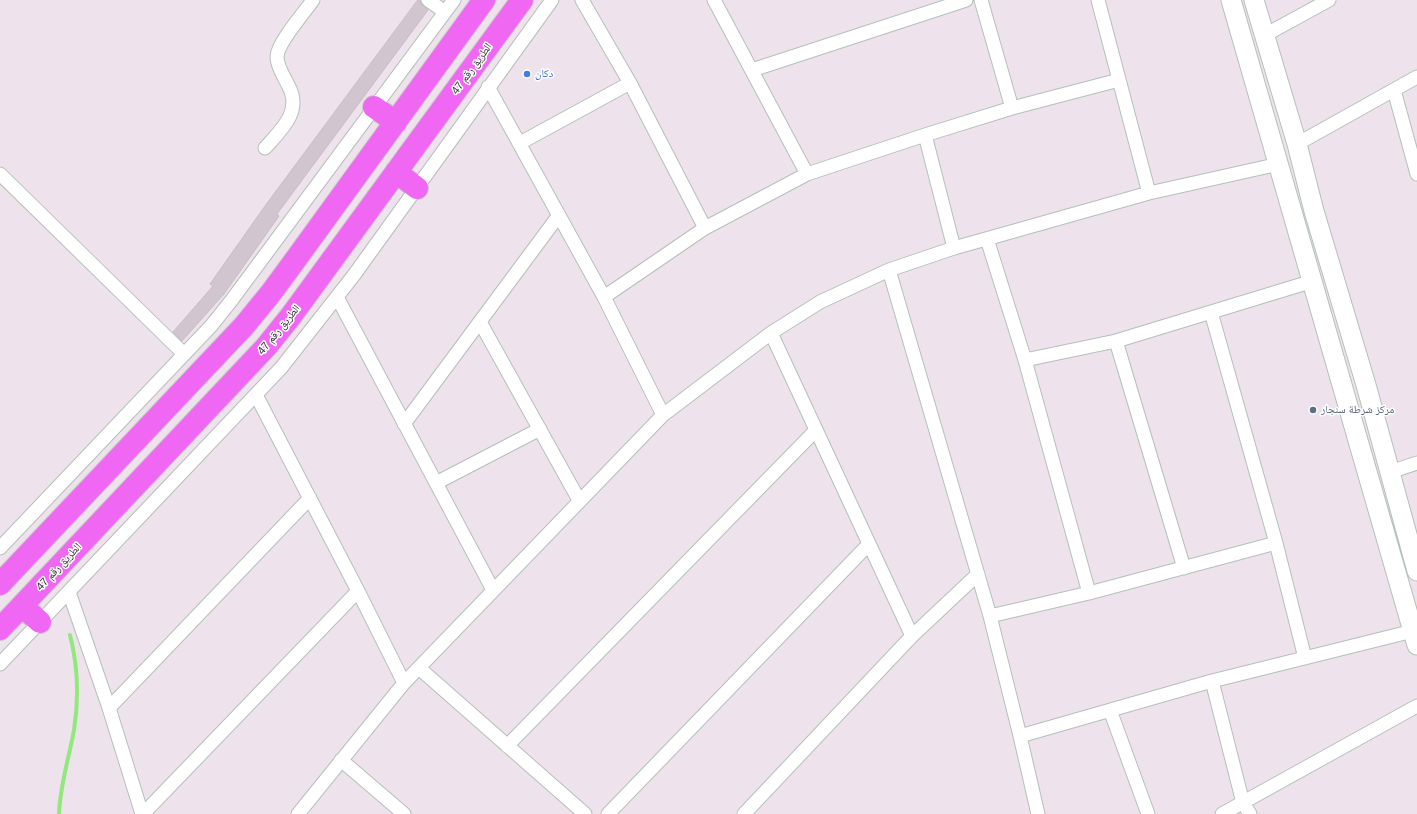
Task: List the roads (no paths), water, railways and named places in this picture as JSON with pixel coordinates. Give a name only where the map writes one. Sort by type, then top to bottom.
[{"type":"highway","points":[[0,584],[244,326],[262,304],[396,122],[484,0]]},
{"type":"highway","name":"الطريق رقم 47","points":[[0,630],[266,347],[291,316],[522,0]]},
{"type":"highway","points":[[374,107],[396,122]]},
{"type":"highway","points":[[396,172],[417,188]]},
{"type":"highway","points":[[117,459],[140,480]]},
{"type":"highway","points":[[22,606],[40,622]]},
{"type":"street","points":[[265,148],[291,116],[294,104],[291,90],[280,69],[277,56],[282,44],[313,0]]},
{"type":"street","points":[[428,0],[445,12]]},
{"type":"street","points":[[0,548],[211,326],[454,0]]},
{"type":"street","points":[[0,664],[281,368],[337,297],[552,0]]},
{"type":"street","points":[[582,0],[630,82],[705,228]]},
{"type":"street","points":[[714,0],[806,174]]},
{"type":"street","points":[[752,70],[966,0]]},
{"type":"street","points":[[981,0],[1012,108]]},
{"type":"street","points":[[1098,0],[1149,193]]},
{"type":"street","points":[[1020,736],[1212,681],[1305,658],[1415,638],[1231,0]]},
{"type":"street","points":[[1254,0],[1366,385],[1417,570]]},
{"type":"street","points":[[1265,35],[1329,0]]},
{"type":"street","points":[[1297,144],[1417,77]]},
{"type":"street","points":[[604,296],[705,228],[806,174],[1012,108],[1119,80]]},
{"type":"street","points":[[520,144],[630,82]]},
{"type":"street","points":[[488,87],[604,296],[663,415]]},
{"type":"street","points":[[1394,90],[1417,174]]},
{"type":"street","points":[[925,135],[954,248]]},
{"type":"street","points":[[298,814],[404,683],[663,415],[771,333],[820,302],[889,270],[954,248],[1149,193],[1279,164]]},
{"type":"street","points":[[0,174],[184,354]]},
{"type":"street","points":[[404,424],[559,215]]},
{"type":"street","points":[[988,239],[1026,360],[1089,593]]},
{"type":"street","points":[[889,270],[990,616],[1038,814]]},
{"type":"street","points":[[1026,360],[1116,341],[1313,281]]},
{"type":"street","points":[[337,297],[493,590]]},
{"type":"street","points":[[1211,312],[1276,543],[1305,658]]},
{"type":"street","points":[[480,322],[580,500]]},
{"type":"street","points":[[771,333],[912,636]]},
{"type":"street","points":[[1116,341],[1184,568]]},
{"type":"street","points":[[256,395],[404,683]]},
{"type":"street","points":[[436,483],[540,429]]},
{"type":"street","points":[[507,746],[816,430]]},
{"type":"street","points":[[1390,472],[1417,463]]},
{"type":"street","points":[[108,708],[310,498]]},
{"type":"street","points":[[990,616],[1089,593],[1276,543]]},
{"type":"street","points":[[608,814],[869,544]]},
{"type":"street","points":[[744,814],[912,636],[978,574]]},
{"type":"street","points":[[69,592],[143,814],[358,591]]},
{"type":"street","points":[[419,668],[585,814]]},
{"type":"street","points":[[1212,681],[1243,802],[1250,814]]},
{"type":"street","points":[[1222,814],[1417,706]]},
{"type":"street","points":[[1110,710],[1148,814]]},
{"type":"street","points":[[341,760],[404,814]]},
{"type":"waterway","points":[[59,814],[61,793],[74,730],[77,706],[75,658],[70,635]]},
{"type":"place","name":"دكان","points":[[527,74]]},
{"type":"place","name":"مركز شرطة سنجار","points":[[1313,410]]}]
